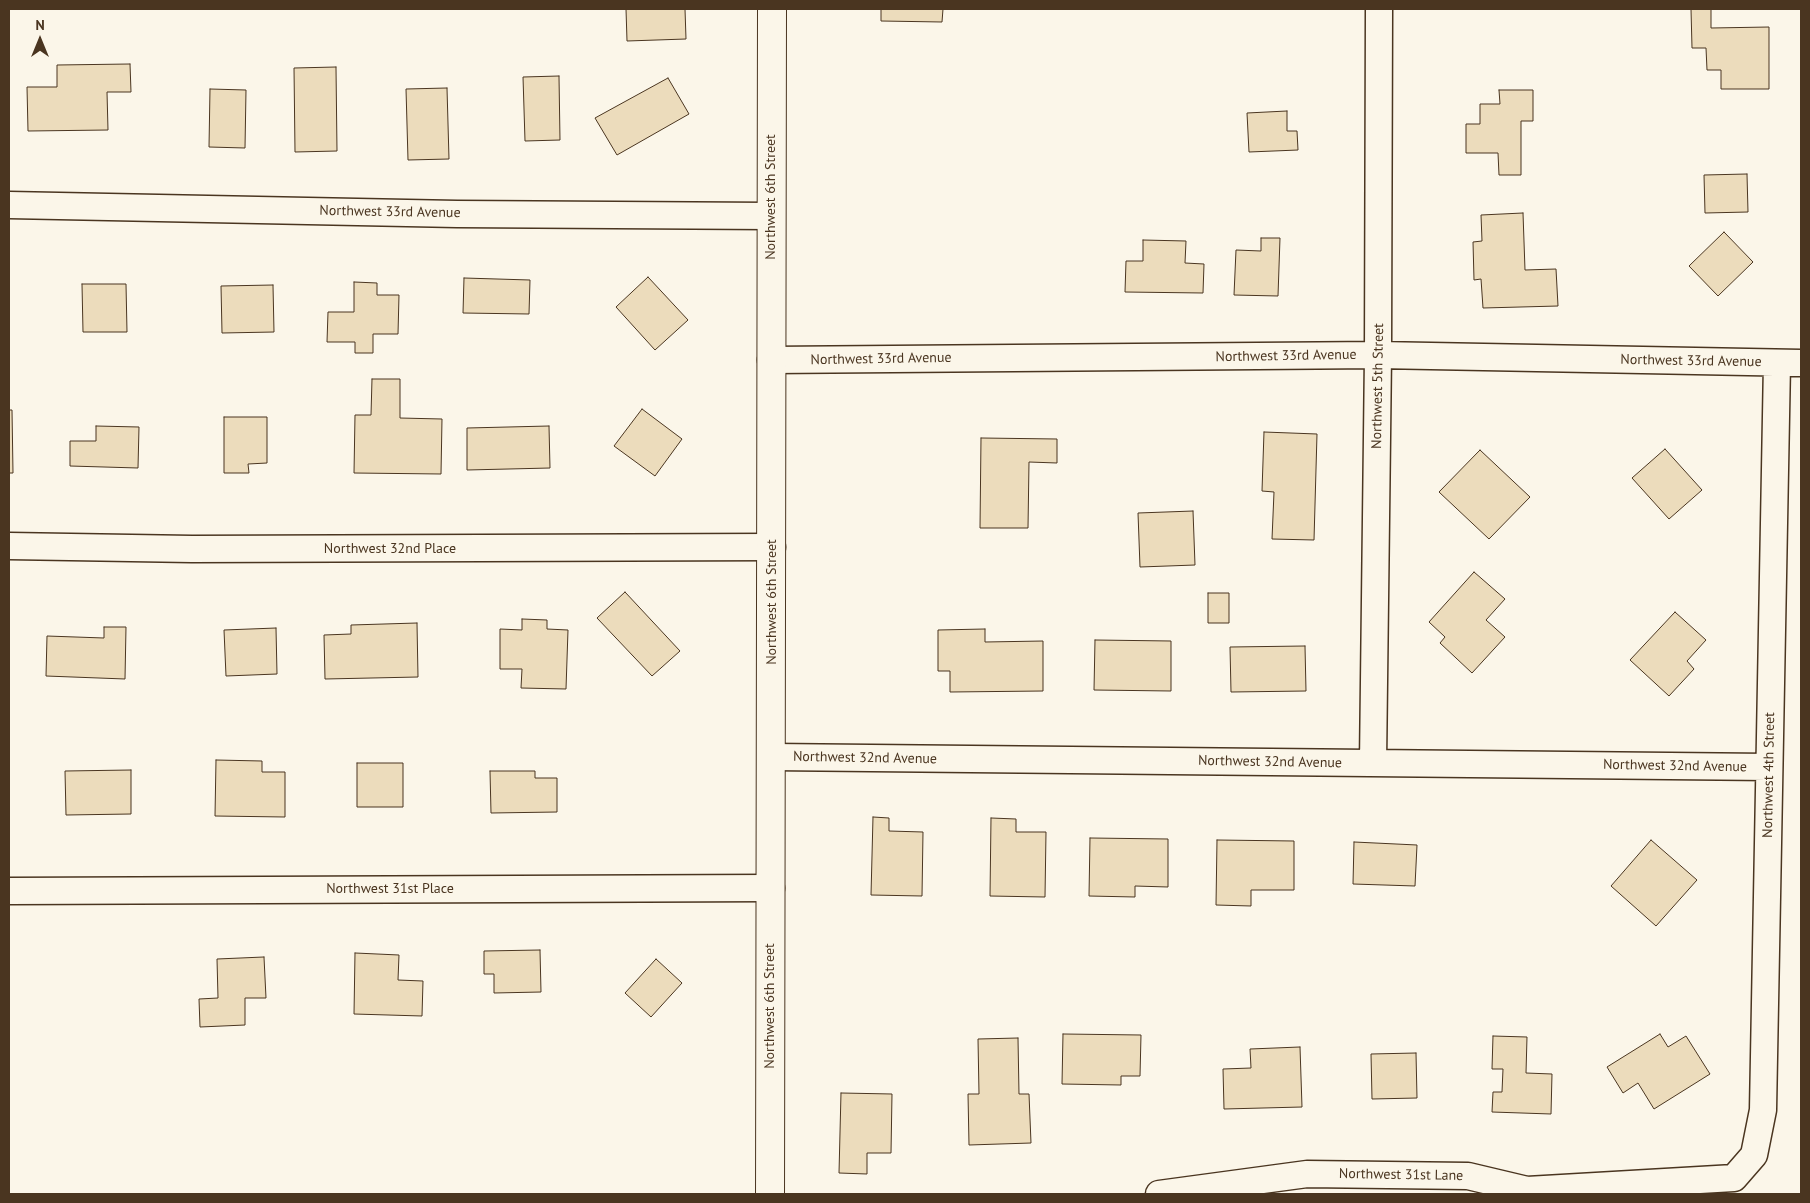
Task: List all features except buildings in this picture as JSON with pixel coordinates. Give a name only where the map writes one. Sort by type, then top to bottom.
[{"type":"main road","name":"Northwest 6th Street","points":[[770,1194],[772,9]]},
{"type":"street","name":"Northwest 5th Street","points":[[1373,763],[1378,355],[1379,9]]},
{"type":"street","name":"Northwest 33rd Avenue","points":[[9,205],[447,214],[771,216]]},
{"type":"street","name":"Northwest 33rd Avenue","points":[[771,360],[1378,355],[1789,363]]},
{"type":"street","name":"Northwest 4th Street","points":[[1734,1178],[1754,1155],[1763,1110],[1769,767],[1789,363]]},
{"type":"street","name":"Northwest 32nd Place","points":[[9,546],[192,550],[772,547]]},
{"type":"street","name":"Northwest 32nd Avenue","points":[[771,757],[1769,767]]},
{"type":"street","name":"Northwest 31st Place","points":[[9,891],[770,888]]},
{"type":"street","name":"Northwest 31st Lane","points":[[1158,1194],[1307,1174],[1468,1176],[1527,1192],[1734,1178]]}]
